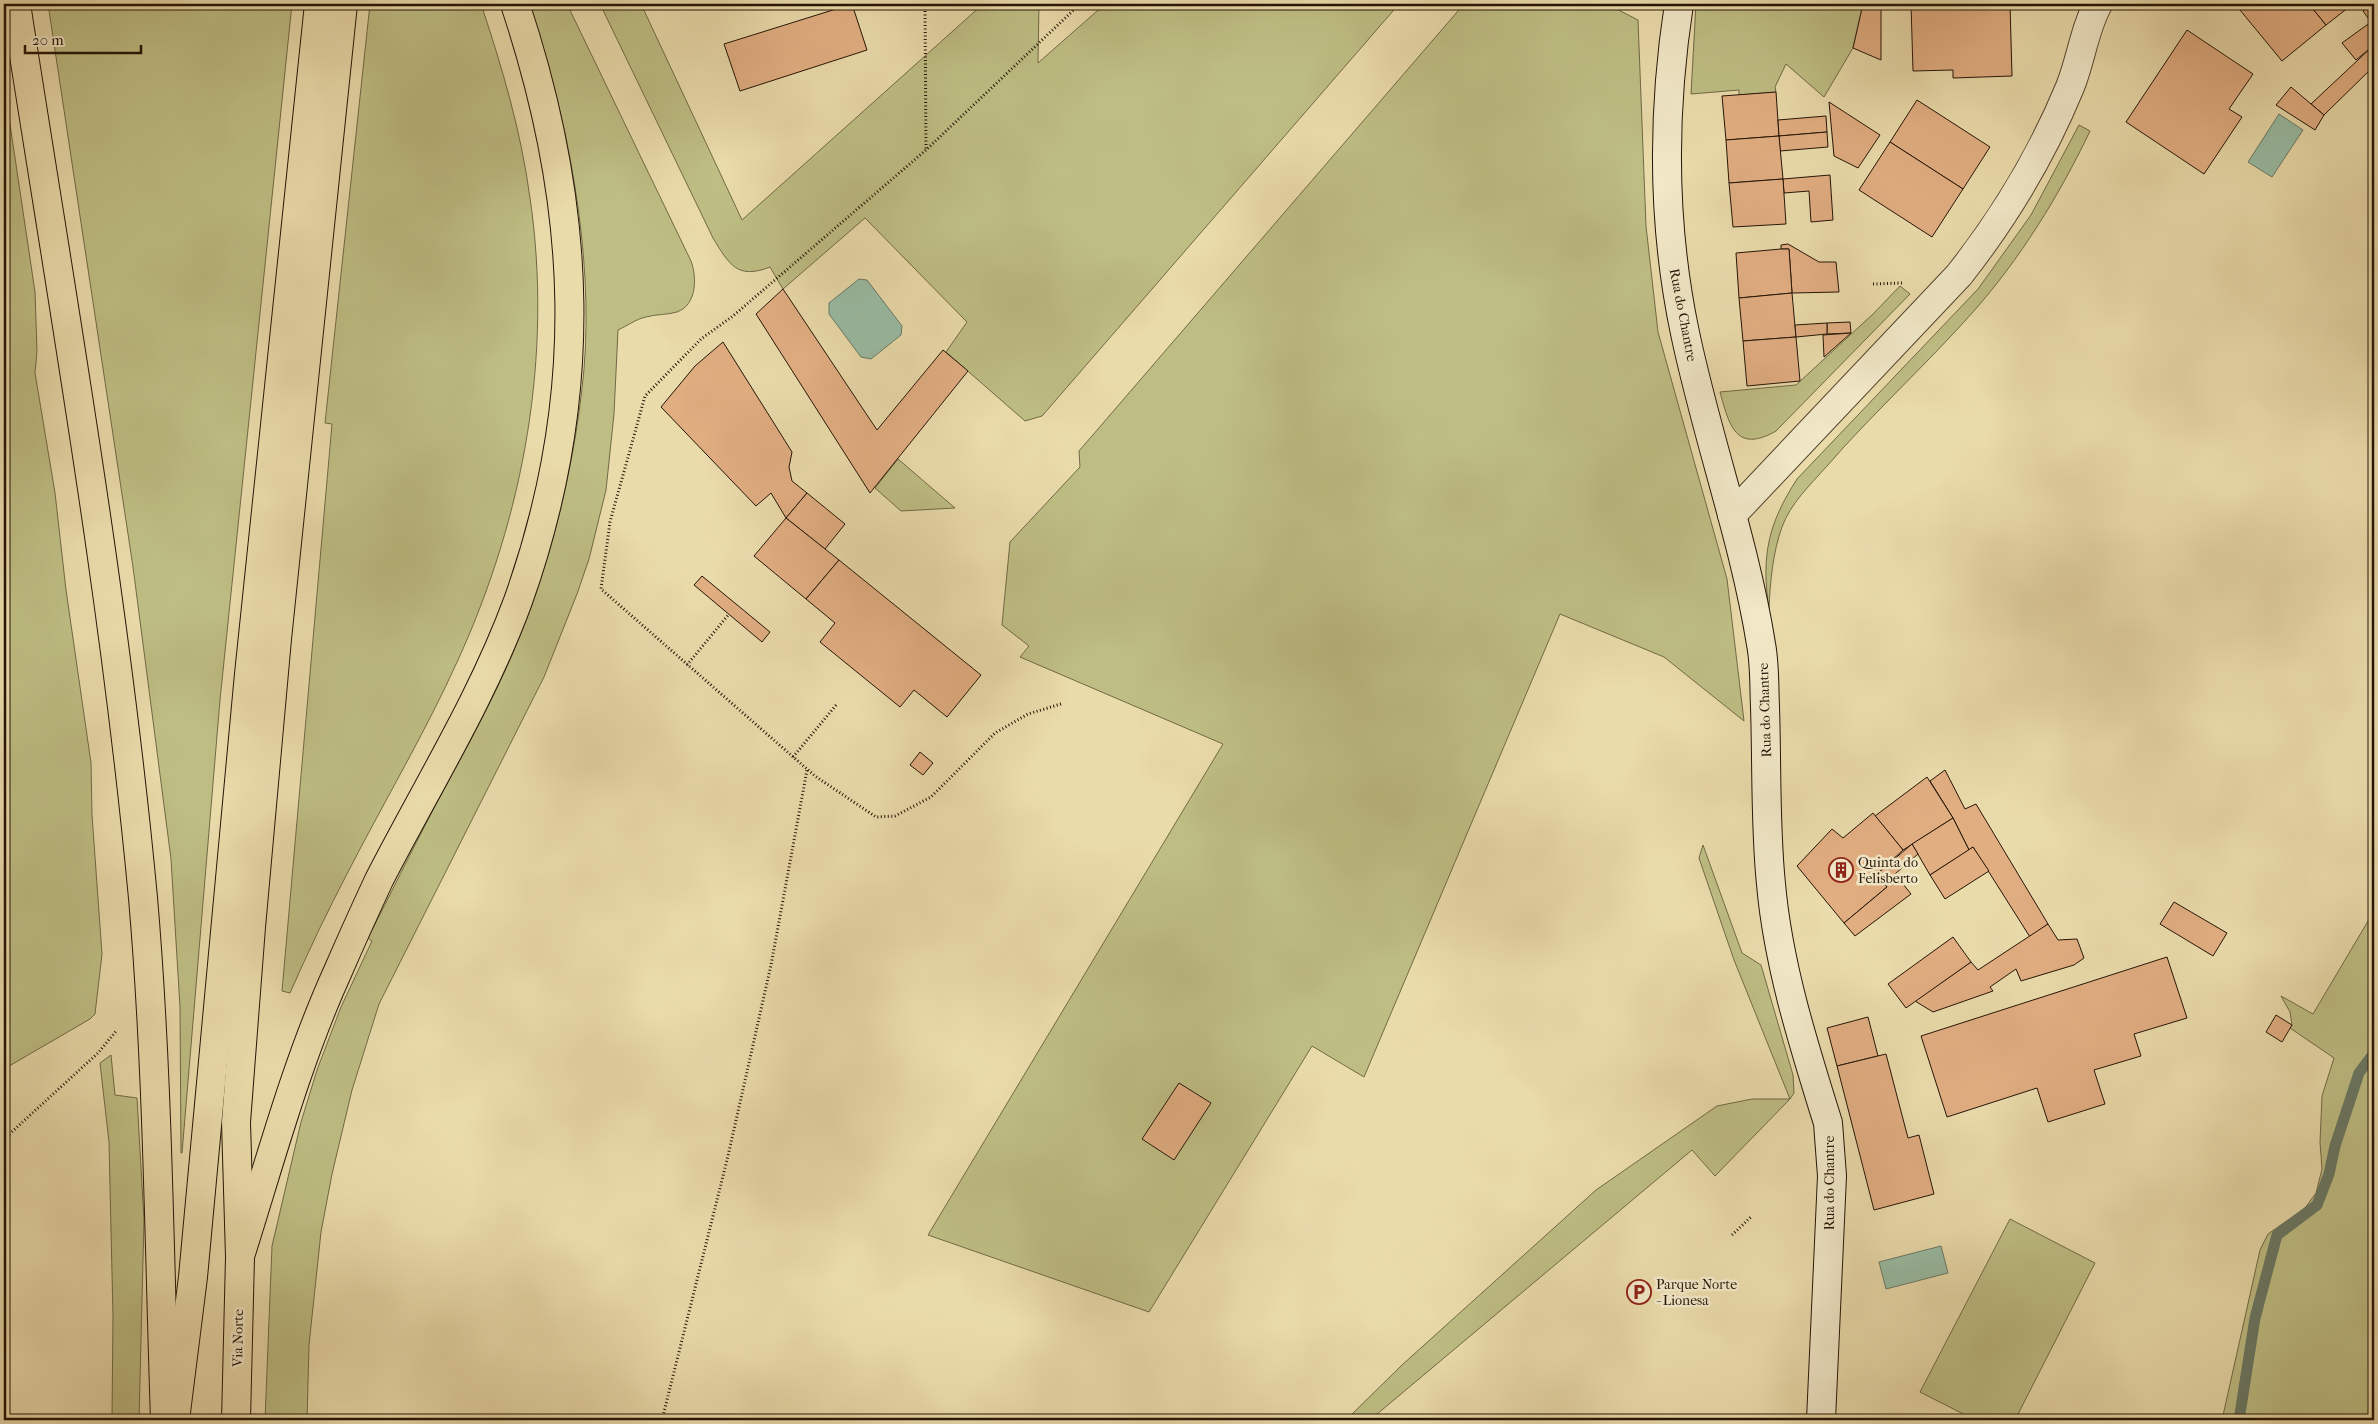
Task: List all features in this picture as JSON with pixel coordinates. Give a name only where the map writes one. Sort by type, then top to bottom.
[{"type":"main road","points":[[16,4],[110,614],[130,774],[143,899],[150,993],[157,1147],[165,1420]]},
{"type":"main road","points":[[175,1420],[193,1276],[248,684],[319,4]]},
{"type":"main road","points":[[240,1257],[236,1122],[251,927],[276,639],[343,4]]},
{"type":"main road","points":[[240,1257],[300,1061],[379,880],[478,692],[517,603],[544,516],[563,426],[570,352],[570,281],[557,158],[534,62],[515,4]]},
{"type":"main road","name":"Via Norte","points":[[236,1420],[240,1257]]},
{"type":"street","name":"Rua do Chantre","points":[[1678,4],[1669,76],[1667,123],[1667,194],[1670,236],[1685,332],[1704,414],[1732,515],[1754,605],[1762,650],[1768,849],[1775,916],[1791,992],[1828,1123],[1831,1141],[1832,1185],[1821,1420]]},
{"type":"street","points":[[1732,515],[1959,275],[1982,246],[2017,193],[2057,117],[2071,85],[2093,7]]},
{"type":"path","points":[[925,4],[926,150]]},
{"type":"path","points":[[1061,704],[1028,714],[995,733],[931,797],[896,816],[876,817],[807,770],[600,589],[610,522],[645,396],[701,339],[734,316],[926,150],[1080,4]]},
{"type":"path","points":[[1873,284],[1903,283]]},
{"type":"path","points":[[687,665],[729,614]]},
{"type":"path","points":[[793,757],[837,704]]},
{"type":"path","points":[[662,1420],[728,1156],[767,984],[807,770]]},
{"type":"path","points":[[4,1138],[98,1053],[150,993]]},
{"type":"path","points":[[1732,1235],[1752,1216]]},
{"type":"shaded area","points":[[48,4],[292,4],[220,700],[182,1153],[180,1007],[171,859],[133,567]]},
{"type":"shaded area","points":[[370,4],[481,4],[510,100],[522,148],[530,198],[536,257],[538,316],[535,375],[527,434],[516,491],[500,549],[481,605],[446,687],[341,885],[290,993],[282,991],[332,424],[325,423]]},
{"type":"shaded area","points":[[529,4],[567,4],[691,261],[694,275],[694,290],[688,303],[677,312],[642,318],[618,330],[614,414],[606,490],[589,559],[544,677],[379,1004],[352,1090],[332,1174],[321,1232],[309,1345],[307,1420],[265,1420],[272,1246],[301,1122],[317,1070],[341,1007],[372,941],[368,938],[481,720],[514,651],[545,566],[570,468],[584,369],[586,324],[585,278],[581,231],[566,137],[543,46]]},
{"type":"shaded area","points":[[600,4],[641,4],[742,220],[983,4],[1039,4],[1038,63],[1105,4],[1399,4],[1042,416],[1025,421],[946,352],[967,322],[865,218],[783,289],[770,267],[749,272],[735,267],[729,262],[713,238]]},
{"type":"shaded area","points":[[1464,4],[1607,4],[1638,20],[1646,226],[1658,332],[1727,579],[1744,721],[1664,657],[1560,614],[1364,1077],[1312,1046],[1149,1312],[928,1235],[1223,744],[1020,657],[1029,646],[1002,625],[1010,542],[1080,467],[1079,451]]},
{"type":"shaded area","points":[[1696,4],[1863,4],[1853,48],[1824,97],[1786,64],[1775,87],[1776,92],[1739,95],[1739,90],[1691,94]]},
{"type":"shaded area","points":[[4,84],[35,292],[37,351],[35,373],[55,493],[66,590],[91,763],[92,815],[102,954],[95,1014],[90,1019],[4,1069]]},
{"type":"shaded area","points":[[2279,114],[2303,130],[2272,177],[2248,162]]},
{"type":"shaded area","points":[[2079,125],[2090,131],[2052,203],[2007,270],[1973,312],[1845,446],[1790,510],[1776,547],[1769,609],[1766,573],[1769,541],[1779,511],[1797,479],[1978,289],[2031,215]]},
{"type":"shaded area","points":[[859,279],[867,280],[902,326],[901,335],[871,359],[861,357],[829,314],[829,303]]},
{"type":"shaded area","points":[[1900,286],[1910,294],[1776,431],[1752,439],[1743,437],[1736,432],[1727,415],[1720,392],[1796,385],[1873,314]]},
{"type":"shaded area","points":[[898,459],[955,508],[901,511],[875,488]]},
{"type":"shaded area","points":[[1703,845],[1742,953],[1761,965],[1793,1075],[1794,1093],[1790,1099],[1734,960],[1699,858]]},
{"type":"shaded area","points":[[2374,911],[2374,1420],[2222,1420],[2260,1250],[2268,1234],[2305,1208],[2316,1193],[2322,1169],[2320,1142],[2322,1096],[2334,1058],[2290,1028],[2292,1025],[2290,1012],[2281,996],[2313,1014]]},
{"type":"shaded area","points":[[111,1055],[115,1095],[137,1098],[144,1220],[139,1420],[112,1420],[113,1316],[109,1142],[100,1063]]},
{"type":"shaded area","points":[[1752,1099],[1790,1099],[1715,1176],[1692,1150],[1370,1420],[1346,1420],[1402,1365],[1596,1190],[1717,1106]]},
{"type":"shaded area","points":[[2010,1219],[2095,1263],[2015,1420],[1975,1420],[1920,1392]]},
{"type":"shaded area","points":[[1941,1246],[1948,1273],[1886,1289],[1879,1262]]},
{"type":"building","points":[[852,4],[867,50],[740,91],[724,44]]},
{"type":"building","points":[[1863,4],[1881,4],[1881,60],[1853,48]]},
{"type":"building","points":[[1911,4],[2010,4],[2012,76],[1953,78],[1953,70],[1913,71]]},
{"type":"building","points":[[2235,4],[2309,4],[2326,25],[2282,61]]},
{"type":"building","points":[[2309,4],[2353,4],[2326,25]]},
{"type":"building","points":[[2374,4],[2374,45],[2356,60],[2342,43],[2371,22],[2363,11]]},
{"type":"building","points":[[2187,30],[2253,74],[2229,109],[2242,117],[2204,174],[2126,122]]},
{"type":"building","points":[[2374,45],[2374,66],[2324,115],[2311,104]]},
{"type":"building","points":[[2291,87],[2324,115],[2315,130],[2276,105]]},
{"type":"building","points":[[1776,92],[1779,136],[1726,140],[1722,96]]},
{"type":"building","points":[[1917,100],[1990,147],[1963,189],[1890,142]]},
{"type":"building","points":[[1829,102],[1880,135],[1858,168],[1834,156]]},
{"type":"building","points":[[1826,116],[1827,132],[1779,136],[1778,120]]},
{"type":"building","points":[[1827,132],[1828,147],[1780,151],[1779,136]]},
{"type":"building","points":[[1779,136],[1783,179],[1729,183],[1726,140]]},
{"type":"building","points":[[1890,142],[1963,189],[1932,237],[1859,190]]},
{"type":"building","points":[[1830,175],[1833,220],[1811,222],[1809,191],[1784,193],[1783,179]]},
{"type":"building","points":[[1783,179],[1786,224],[1733,227],[1729,183]]},
{"type":"building","points":[[1788,244],[1819,262],[1836,262],[1839,292],[1792,293],[1789,249],[1781,249],[1781,245]]},
{"type":"building","points":[[1789,249],[1792,293],[1739,298],[1736,253]]},
{"type":"building","points":[[783,289],[877,430],[943,350],[968,371],[870,493],[756,314]]},
{"type":"building","points":[[1792,293],[1796,337],[1743,341],[1739,298]]},
{"type":"building","points":[[1850,322],[1851,333],[1827,334],[1827,323]]},
{"type":"building","points":[[1827,323],[1827,334],[1796,337],[1795,325]]},
{"type":"building","points":[[1851,333],[1824,357],[1823,335]]},
{"type":"building","points":[[1796,337],[1800,381],[1747,386],[1743,341]]},
{"type":"building","points":[[723,342],[792,452],[789,467],[792,481],[807,493],[786,518],[771,493],[756,506],[661,407],[695,366]]},
{"type":"building","points":[[807,493],[845,524],[825,549],[786,518]]},
{"type":"building","points":[[786,518],[839,560],[806,599],[754,556]]},
{"type":"building","points":[[839,560],[981,675],[947,717],[914,690],[900,707],[820,642],[835,623],[806,599]]},
{"type":"building","points":[[702,576],[770,632],[762,642],[694,585]]},
{"type":"building","points":[[920,752],[933,763],[923,775],[910,765]]},
{"type":"building","points":[[1945,770],[1965,809],[1976,804],[2048,924],[2030,937],[1973,847],[1969,850],[1953,818],[1930,781]]},
{"type":"building","points":[[1927,777],[1953,818],[1903,850],[1875,816]]},
{"type":"building","name":"Quinta do Felisberto","points":[[1873,813],[1903,850],[1878,873],[1887,887],[1844,923],[1797,866],[1832,829],[1843,838]]},
{"type":"building","points":[[1953,818],[1969,850],[1930,875],[1912,844]]},
{"type":"building","points":[[1912,844],[1918,854],[1895,874],[1911,894],[1855,936],[1844,923],[1887,887],[1878,873]]},
{"type":"building","points":[[1973,847],[1989,871],[1945,899],[1930,875]]},
{"type":"building","points":[[2174,902],[2227,933],[2213,956],[2160,924]]},
{"type":"building","points":[[2048,924],[2058,940],[2077,939],[2084,958],[2074,965],[2021,981],[2016,969],[1990,987],[1993,991],[1933,1012],[1915,1001],[1971,962],[1978,970]]},
{"type":"building","points":[[1953,937],[1971,962],[1906,1008],[1888,984]]},
{"type":"building","points":[[2167,957],[2187,1018],[2134,1034],[2141,1056],[2094,1070],[2105,1104],[2048,1122],[2037,1088],[1947,1117],[1921,1036]]},
{"type":"building","points":[[2276,1015],[2292,1025],[2282,1042],[2266,1032]]},
{"type":"building","points":[[1868,1017],[1878,1056],[1837,1066],[1827,1028]]},
{"type":"building","points":[[1886,1054],[1908,1138],[1919,1135],[1934,1194],[1874,1210],[1837,1066]]},
{"type":"building","points":[[1179,1083],[1211,1103],[1174,1160],[1142,1139]]},
{"type":"waterway","points":[[2239,1420],[2255,1318],[2277,1235],[2317,1205],[2329,1174],[2335,1146],[2359,1073],[2374,1053]]},
{"type":"place","name":"Quinta do Felisberto","points":[[1841,870]]},
{"type":"place","name":"Parque Norte - Lionesa","points":[[1639,1292]]}]
